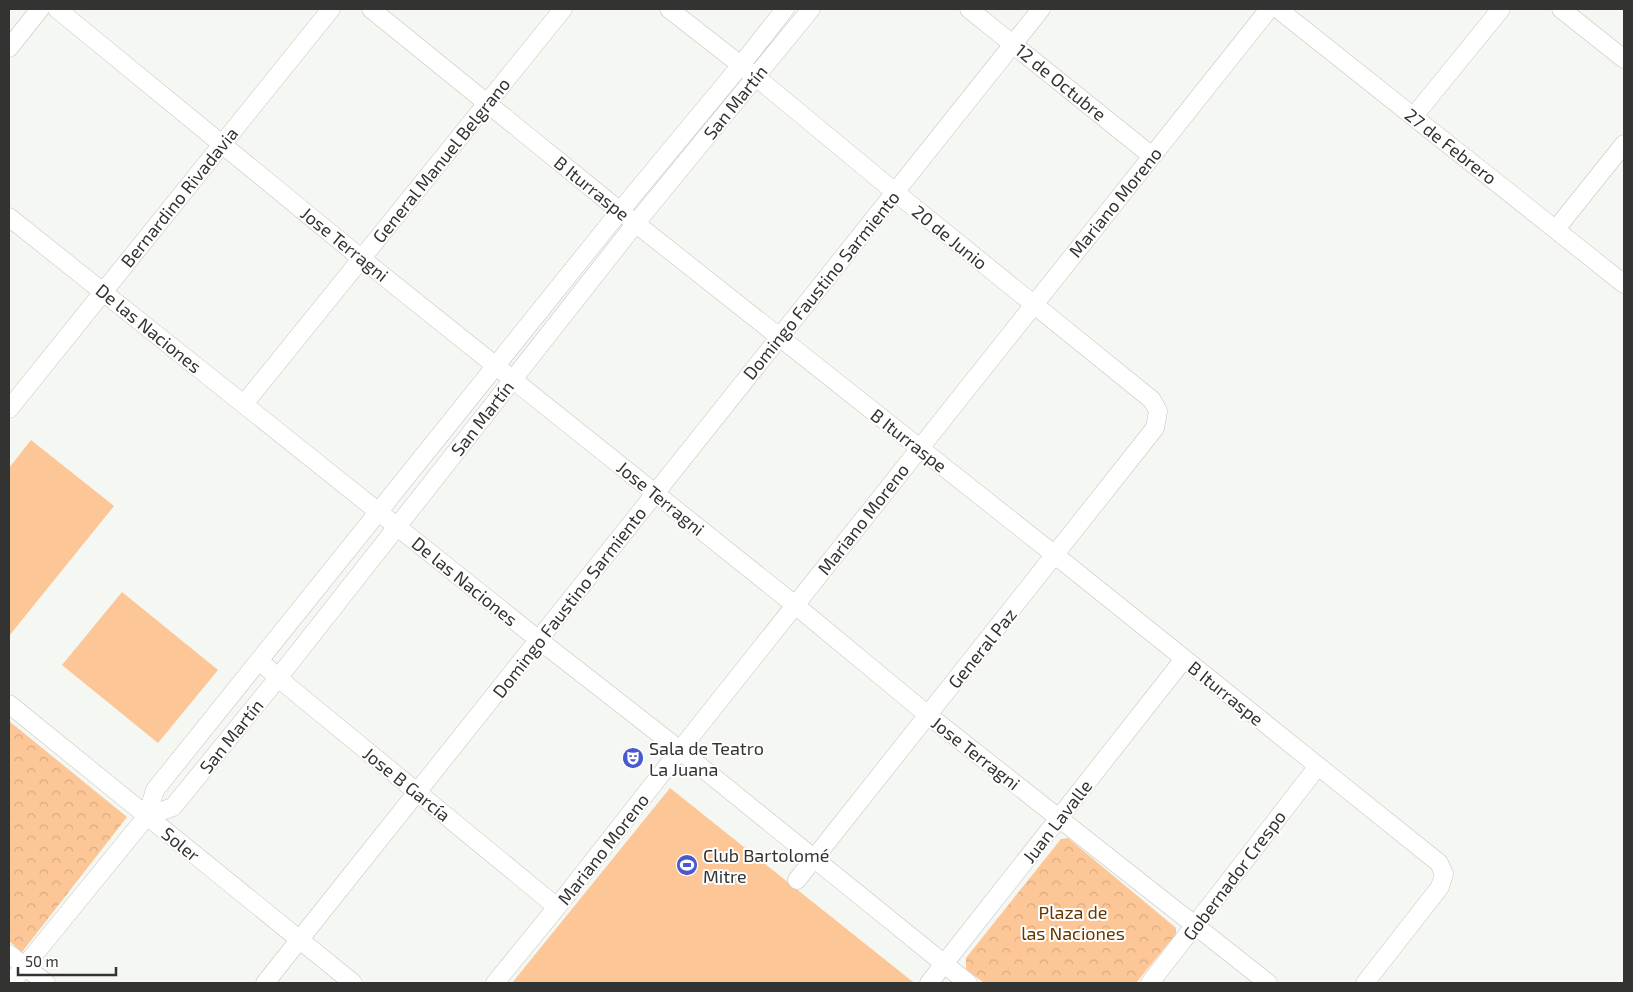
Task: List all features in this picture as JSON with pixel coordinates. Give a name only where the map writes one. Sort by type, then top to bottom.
[{"type":"street","points":[[9,48],[40,9]]},
{"type":"street","name":"Jose Terragni","points":[[57,9],[495,366],[795,605],[928,715],[1268,983]]},
{"type":"street","name":"Bernardino Rivadavia","points":[[9,409],[332,9]]},
{"type":"street","name":"B Iturraspe","points":[[371,9],[620,211],[1055,555],[1439,863],[1444,874],[1440,887],[1365,983]]},
{"type":"street","name":"General Manuel Belgrano","points":[[244,404],[563,9]]},
{"type":"street","name":"20 de Junio","points":[[669,9],[756,77],[1152,400],[1158,411]]},
{"type":"street","name":"San Martín","points":[[11,983],[147,816],[155,790],[620,211],[785,9]]},
{"type":"street","name":"San Martín","points":[[147,816],[173,807],[278,678],[512,378],[811,9]]},
{"type":"street","name":"12 de Octubre","points":[[969,9],[1152,156]]},
{"type":"street","name":"Domingo Faustino Sarmiento","points":[[265,983],[1041,9]]},
{"type":"street","name":"Mariano Moreno","points":[[495,983],[1269,9]]},
{"type":"street","name":"27 de Febrero","points":[[1278,9],[1624,284]]},
{"type":"street","points":[[1414,116],[1501,9]]},
{"type":"street","points":[[1561,9],[1624,59]]},
{"type":"street","points":[[1556,230],[1624,144]]},
{"type":"street","name":"De las Naciones","points":[[9,217],[539,640],[680,750],[968,983]]},
{"type":"street","name":"General Paz","points":[[797,880],[1155,428],[1158,411]]},
{"type":"street","name":"Jose B García","points":[[259,660],[278,678],[557,907]]},
{"type":"street","name":"Juan Lavalle","points":[[929,983],[1184,660]]},
{"type":"street","name":"Soler","points":[[9,704],[353,983]]},
{"type":"street","name":"Gobernador Crespo","points":[[1150,983],[1318,766]]},
{"type":"street","points":[[9,954],[46,983]]},
{"type":"green space","points":[[31,440],[114,506],[9,636],[9,468]]},
{"type":"green space","points":[[122,592],[218,670],[158,743],[62,665]]},
{"type":"green space","points":[[9,721],[127,817],[22,952],[9,941]]},
{"type":"green space","name":"Club Bartolomé Mitre","points":[[670,788],[913,982],[512,983]]},
{"type":"green space","name":"Plaza de las Naciones","points":[[1068,838],[1176,928],[1176,934],[1136,983],[984,983],[966,969],[966,958],[1061,839]]},
{"type":"place","name":"Sala de Teatro La Juana","points":[[633,758]]},
{"type":"place","name":"Club Bartolomé Mitre","points":[[687,865]]}]
